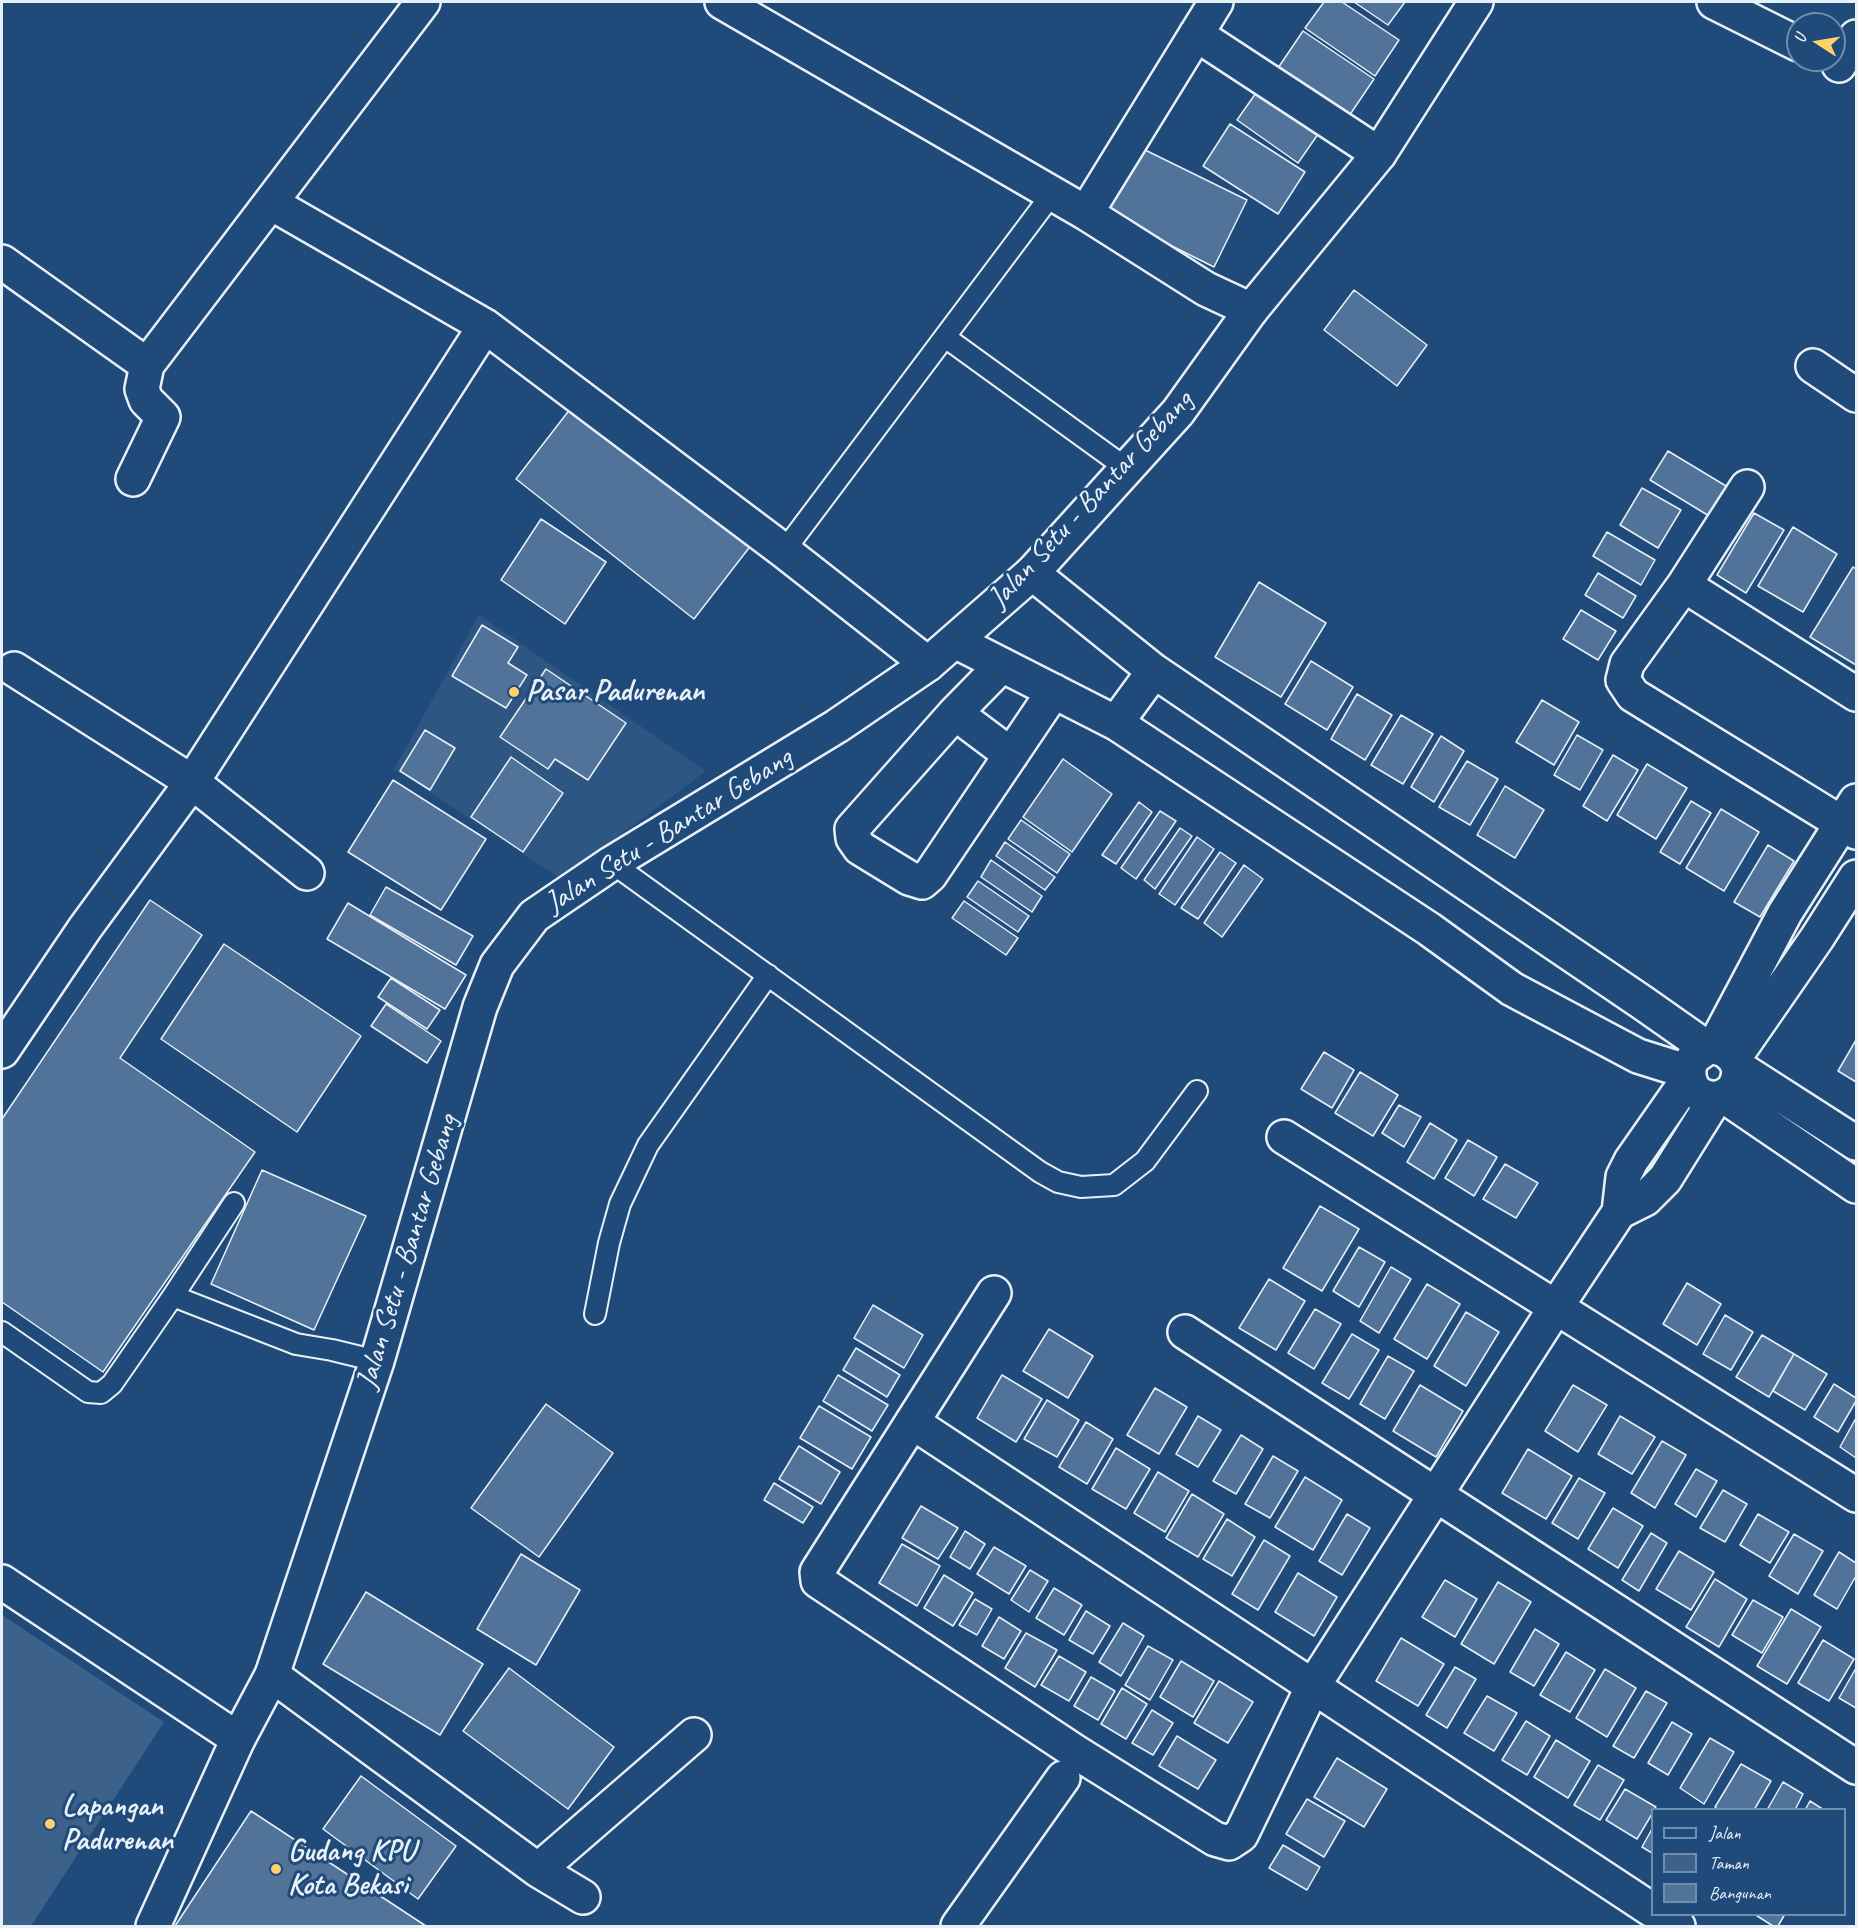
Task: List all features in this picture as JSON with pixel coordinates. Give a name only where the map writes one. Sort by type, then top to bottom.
[{"type":"street","points":[[132,478],[163,417],[146,400],[142,388],[147,365],[423,2]]},
{"type":"street","points":[[722,2],[1086,213],[1206,289],[1251,310]]},
{"type":"street","points":[[1086,213],[1216,2]]},
{"type":"street","name":"Jalan Setu - Bantar Gebang","points":[[153,1926],[238,1739],[272,1675],[377,1361],[480,1007],[497,965],[534,916],[612,863],[837,726],[928,664],[1032,573],[1178,412],[1251,310],[1379,154],[1476,2]]},
{"type":"street","points":[[1714,2],[1756,11],[1786,35]]},
{"type":"street","points":[[1196,34],[1379,154]]},
{"type":"street","points":[[1846,58],[1857,37]]},
{"type":"street","points":[[271,203],[485,326],[784,551],[928,664]]},
{"type":"street","points":[[2,262],[147,365]]},
{"type":"street","points":[[2,1051],[85,928],[192,782],[485,326]]},
{"type":"street","points":[[1813,366],[1857,395]]},
{"type":"street","points":[[1712,1062],[1785,913],[1852,818],[1633,695],[1623,680],[1627,664],[1684,585],[1747,487]]},
{"type":"street","points":[[1032,573],[1154,671],[1643,1003],[1712,1062],[1738,1079],[1733,1090],[1720,1098],[1665,1179],[1645,1199],[1619,1212]]},
{"type":"street","points":[[1684,585],[1857,694]]},
{"type":"street","points":[[955,641],[1116,723],[1429,929],[1512,989],[1638,1056],[1712,1062],[1857,1143]]},
{"type":"street","points":[[1002,665],[955,713],[852,829],[853,838],[860,848],[909,878],[922,882],[930,875],[1054,691]]},
{"type":"street","points":[[14,669],[192,782],[307,873]]},
{"type":"street","points":[[1116,723],[1154,671]]},
{"type":"street","points":[[955,713],[1011,755]]},
{"type":"street","points":[[993,1293],[817,1572],[818,1581],[1054,1738],[1215,1839],[1229,1843],[1241,1835],[1313,1686],[1619,1212],[1623,1177],[1631,1161],[1817,938],[1857,877]]},
{"type":"street","points":[[1720,1098],[1857,1186]]},
{"type":"street","points":[[1284,1137],[1857,1495]]},
{"type":"street","points":[[1185,1332],[1857,1767]]},
{"type":"street","points":[[912,1422],[1651,1909]]},
{"type":"street","points":[[2,1582],[238,1739]]},
{"type":"street","points":[[272,1675],[538,1870],[583,1897]]},
{"type":"street","points":[[538,1870],[694,1736]]},
{"type":"street","points":[[958,1926],[1063,1778]]},
{"type":"street","points":[[1663,1916],[1678,1926]]},
{"type":"lane","points":[[784,551],[1052,194]]},
{"type":"lane","points":[[945,337],[1126,468]]},
{"type":"lane","points":[[612,863],[1040,1172],[1058,1182],[1081,1187],[1114,1185],[1145,1161],[1197,1091]]},
{"type":"lane","points":[[595,1314],[609,1243],[620,1204],[648,1145],[768,975]]},
{"type":"lane","points":[[2,1332],[88,1392],[101,1394],[112,1384],[234,1203]]},
{"type":"lane","points":[[173,1296],[296,1344],[377,1361]]},
{"type":"shaded area","name":"Pasar Padurenan","points":[[479,615],[706,771],[561,879],[394,769]]},
{"type":"green space","name":"Lapangan Padurenan","points":[[2,1615],[164,1722],[31,1926],[2,1926]]},
{"type":"building","points":[[1324,2],[1342,2],[1399,40],[1375,76],[1305,28]]},
{"type":"building","points":[[1354,2],[1405,2],[1388,25]]},
{"type":"building","points":[[1303,31],[1374,79],[1349,116],[1278,68]]},
{"type":"building","points":[[1263,83],[1323,127],[1298,163],[1237,120]]},
{"type":"building","points":[[1230,124],[1305,172],[1278,214],[1203,166]]},
{"type":"building","points":[[1137,146],[1247,200],[1214,267],[1104,212]]},
{"type":"building","points":[[1354,290],[1427,345],[1397,386],[1324,330]]},
{"type":"building","points":[[574,404],[752,544],[694,619],[516,479]]},
{"type":"building","points":[[1668,451],[1731,489],[1714,519],[1650,480]]},
{"type":"building","points":[[1642,488],[1681,510],[1658,548],[1620,525]]},
{"type":"building","points":[[1754,513],[1784,530],[1746,593],[1717,575]]},
{"type":"building","points":[[541,519],[606,562],[565,624],[501,580]]},
{"type":"building","points":[[1793,527],[1837,554],[1803,612],[1758,586]]},
{"type":"building","points":[[1607,532],[1655,560],[1641,585],[1593,556]]},
{"type":"building","points":[[1853,567],[1856,569],[1856,665],[1810,637]]},
{"type":"building","points":[[1598,573],[1636,596],[1623,618],[1585,595]]},
{"type":"building","points":[[1259,582],[1326,623],[1281,697],[1215,657]]},
{"type":"building","points":[[1581,610],[1616,631],[1598,660],[1563,639]]},
{"type":"building","points":[[482,625],[518,647],[508,663],[527,675],[506,708],[452,676]]},
{"type":"building","points":[[1311,661],[1353,687],[1327,730],[1285,704]]},
{"type":"building","points":[[546,669],[626,723],[588,780],[555,759],[548,769],[500,737]]},
{"type":"building","points":[[1357,694],[1392,715],[1365,760],[1331,739]]},
{"type":"building","points":[[1542,700],[1579,722],[1554,765],[1516,742]]},
{"type":"building","points":[[1401,715],[1433,734],[1403,784],[1371,765]]},
{"type":"building","points":[[425,730],[455,748],[430,790],[400,771]]},
{"type":"building","points":[[1577,735],[1603,750],[1580,790],[1554,775]]},
{"type":"building","points":[[1441,736],[1464,751],[1434,802],[1411,787]]},
{"type":"building","points":[[1613,755],[1638,770],[1607,821],[1583,806]]},
{"type":"building","points":[[511,757],[563,793],[523,852],[471,817]]},
{"type":"building","points":[[1063,759],[1112,794],[1072,852],[1023,817]]},
{"type":"building","points":[[1467,761],[1498,779],[1470,825],[1439,807]]},
{"type":"building","points":[[1647,764],[1687,788],[1656,839],[1617,815]]},
{"type":"building","points":[[393,780],[486,839],[441,910],[348,852]]},
{"type":"building","points":[[1505,786],[1544,810],[1515,858],[1477,835]]},
{"type":"building","points":[[1691,801],[1711,813],[1680,864],[1660,852]]},
{"type":"building","points":[[1139,802],[1152,812],[1116,864],[1102,855]]},
{"type":"building","points":[[1721,809],[1759,832],[1724,891],[1686,868]]},
{"type":"building","points":[[1160,811],[1176,821],[1136,879],[1121,868]]},
{"type":"building","points":[[1021,820],[1070,854],[1057,873],[1008,839]]},
{"type":"building","points":[[1180,828],[1192,836],[1155,889],[1144,880]]},
{"type":"building","points":[[1197,837],[1214,849],[1175,905],[1159,894]]},
{"type":"building","points":[[1005,842],[1055,877],[1045,890],[996,856]]},
{"type":"building","points":[[1768,845],[1794,861],[1760,917],[1734,902]]},
{"type":"building","points":[[1220,852],[1236,863],[1198,919],[1181,908]]},
{"type":"building","points":[[991,860],[1042,896],[1032,912],[981,877]]},
{"type":"building","points":[[1244,865],[1263,879],[1222,937],[1204,923]]},
{"type":"building","points":[[978,881],[1029,916],[1018,932],[967,897]]},
{"type":"building","points":[[386,887],[473,936],[456,965],[370,915]]},
{"type":"building","points":[[150,900],[202,935],[120,1058],[255,1152],[103,1372],[2,1302],[2,1119]]},
{"type":"building","points":[[964,901],[1018,938],[1006,955],[952,918]]},
{"type":"building","points":[[348,903],[466,975],[445,1009],[327,939]]},
{"type":"building","points":[[224,944],[361,1036],[297,1132],[161,1039]]},
{"type":"building","points":[[391,978],[440,1010],[427,1029],[378,997]]},
{"type":"building","points":[[386,1004],[441,1041],[427,1063],[371,1026]]},
{"type":"building","points":[[1856,1040],[1856,1082],[1838,1071]]},
{"type":"building","points":[[1324,1052],[1354,1070],[1332,1108],[1301,1089]]},
{"type":"building","points":[[1360,1072],[1398,1095],[1373,1136],[1335,1113]]},
{"type":"building","points":[[1399,1105],[1421,1117],[1404,1147],[1382,1133]]},
{"type":"building","points":[[1430,1123],[1457,1140],[1434,1179],[1407,1162]]},
{"type":"building","points":[[1468,1140],[1497,1157],[1474,1196],[1445,1178]]},
{"type":"building","points":[[1505,1164],[1538,1183],[1516,1218],[1483,1199]]},
{"type":"building","points":[[262,1170],[366,1216],[314,1330],[211,1284]]},
{"type":"building","points":[[1320,1206],[1359,1229],[1322,1291],[1283,1268]]},
{"type":"building","points":[[1359,1247],[1385,1262],[1359,1307],[1333,1291]]},
{"type":"building","points":[[1391,1267],[1411,1279],[1379,1333],[1360,1321]]},
{"type":"building","points":[[1269,1279],[1305,1301],[1276,1350],[1239,1328]]},
{"type":"building","points":[[1687,1283],[1721,1304],[1697,1345],[1663,1324]]},
{"type":"building","points":[[1427,1284],[1460,1304],[1427,1359],[1394,1339]]},
{"type":"building","points":[[873,1305],[923,1335],[904,1368],[854,1338]]},
{"type":"building","points":[[1315,1309],[1341,1324],[1314,1369],[1288,1353]]},
{"type":"building","points":[[1466,1312],[1499,1332],[1466,1386],[1434,1366]]},
{"type":"building","points":[[1725,1315],[1753,1332],[1731,1370],[1703,1354]]},
{"type":"building","points":[[1049,1329],[1093,1356],[1068,1398],[1023,1371]]},
{"type":"building","points":[[1352,1334],[1379,1350],[1349,1399],[1322,1383]]},
{"type":"building","points":[[1762,1335],[1794,1354],[1769,1397],[1736,1377]]},
{"type":"building","points":[[856,1348],[900,1375],[887,1397],[843,1370]]},
{"type":"building","points":[[1794,1354],[1827,1374],[1805,1410],[1773,1391]]},
{"type":"building","points":[[1388,1356],[1414,1371],[1385,1419],[1360,1404]]},
{"type":"building","points":[[838,1375],[888,1405],[872,1431],[823,1401]]},
{"type":"building","points":[[1002,1375],[1042,1399],[1016,1442],[977,1418]]},
{"type":"building","points":[[1834,1384],[1856,1398],[1838,1432],[1814,1417]]},
{"type":"building","points":[[1420,1385],[1463,1411],[1436,1457],[1393,1431]]},
{"type":"building","points":[[1573,1385],[1607,1405],[1578,1452],[1545,1431]]},
{"type":"building","points":[[1155,1388],[1187,1407],[1159,1454],[1127,1435]]},
{"type":"building","points":[[1047,1400],[1079,1420],[1057,1457],[1024,1439]]},
{"type":"building","points":[[546,1404],[613,1453],[539,1557],[471,1508]]},
{"type":"building","points":[[819,1406],[871,1437],[852,1469],[800,1438]]},
{"type":"building","points":[[1198,1416],[1221,1430],[1198,1467],[1176,1454]]},
{"type":"building","points":[[1620,1416],[1655,1437],[1632,1474],[1598,1454]]},
{"type":"building","points":[[1856,1418],[1856,1458],[1840,1447]]},
{"type":"building","points":[[1086,1422],[1113,1439],[1087,1484],[1059,1467]]},
{"type":"building","points":[[1241,1435],[1263,1449],[1236,1494],[1213,1481]]},
{"type":"building","points":[[1662,1441],[1686,1455],[1655,1508],[1631,1493]]},
{"type":"building","points":[[799,1446],[840,1472],[821,1504],[779,1479]]},
{"type":"building","points":[[1116,1448],[1150,1469],[1126,1509],[1092,1489]]},
{"type":"building","points":[[1528,1449],[1572,1476],[1546,1519],[1502,1493]]},
{"type":"building","points":[[1273,1456],[1298,1471],[1270,1518],[1245,1504]]},
{"type":"building","points":[[1696,1469],[1717,1481],[1696,1517],[1675,1504]]},
{"type":"building","points":[[1158,1472],[1189,1491],[1165,1532],[1134,1513]]},
{"type":"building","points":[[1305,1477],[1342,1500],[1313,1550],[1275,1527]]},
{"type":"building","points":[[1579,1478],[1605,1493],[1578,1539],[1552,1523]]},
{"type":"building","points":[[774,1483],[813,1507],[803,1523],[764,1500]]},
{"type":"building","points":[[1723,1490],[1747,1504],[1725,1542],[1700,1528]]},
{"type":"building","points":[[1192,1494],[1224,1514],[1198,1557],[1166,1538]]},
{"type":"building","points":[[921,1506],[958,1528],[938,1559],[902,1538]]},
{"type":"building","points":[[1613,1508],[1643,1526],[1618,1568],[1588,1549]]},
{"type":"building","points":[[1347,1514],[1370,1528],[1342,1575],[1319,1561]]},
{"type":"building","points":[[1758,1514],[1789,1532],[1770,1563],[1740,1545]]},
{"type":"building","points":[[1227,1519],[1255,1537],[1232,1576],[1203,1559]]},
{"type":"building","points":[[965,1531],[985,1544],[970,1569],[950,1557]]},
{"type":"building","points":[[1651,1533],[1667,1543],[1639,1591],[1622,1580]]},
{"type":"building","points":[[1794,1534],[1823,1551],[1798,1594],[1769,1576]]},
{"type":"building","points":[[1264,1540],[1290,1556],[1258,1610],[1232,1594]]},
{"type":"building","points":[[902,1544],[940,1566],[917,1606],[879,1583]]},
{"type":"building","points":[[994,1547],[1026,1566],[1009,1594],[977,1574]]},
{"type":"building","points":[[1679,1551],[1714,1572],[1691,1610],[1656,1589]]},
{"type":"building","points":[[1839,1552],[1856,1563],[1856,1576],[1837,1609],[1814,1595]]},
{"type":"building","points":[[521,1554],[580,1590],[536,1665],[477,1629]]},
{"type":"building","points":[[1030,1570],[1048,1581],[1029,1612],[1011,1600]]},
{"type":"building","points":[[1298,1573],[1337,1597],[1314,1636],[1275,1612]]},
{"type":"building","points":[[944,1575],[973,1593],[953,1626],[924,1608]]},
{"type":"building","points":[[1715,1579],[1747,1599],[1719,1647],[1686,1627]]},
{"type":"building","points":[[1445,1580],[1477,1599],[1455,1637],[1422,1617]]},
{"type":"building","points":[[1498,1582],[1531,1602],[1494,1664],[1461,1644]]},
{"type":"building","points":[[1054,1588],[1082,1605],[1064,1635],[1036,1618]]},
{"type":"building","points":[[366,1592],[483,1664],[440,1735],[323,1664]]},
{"type":"building","points":[[975,1599],[992,1609],[977,1635],[959,1625]]},
{"type":"building","points":[[1753,1600],[1783,1617],[1762,1653],[1732,1635]]},
{"type":"building","points":[[1791,1609],[1821,1627],[1787,1684],[1757,1666]]},
{"type":"building","points":[[1086,1611],[1110,1626],[1093,1654],[1069,1640]]},
{"type":"building","points":[[999,1617],[1021,1631],[1004,1659],[982,1646]]},
{"type":"building","points":[[1123,1623],[1144,1636],[1121,1676],[1099,1662]]},
{"type":"building","points":[[1535,1629],[1559,1644],[1534,1686],[1510,1672]]},
{"type":"building","points":[[1026,1633],[1057,1650],[1035,1687],[1005,1668]]},
{"type":"building","points":[[1401,1638],[1444,1664],[1418,1706],[1376,1681]]},
{"type":"building","points":[[1823,1640],[1854,1659],[1829,1701],[1798,1683]]},
{"type":"building","points":[[1148,1646],[1173,1660],[1150,1700],[1125,1685]]},
{"type":"building","points":[[1566,1652],[1595,1670],[1570,1712],[1540,1695]]},
{"type":"building","points":[[1059,1656],[1086,1672],[1069,1701],[1041,1685]]},
{"type":"building","points":[[1181,1661],[1214,1681],[1193,1717],[1160,1697]]},
{"type":"building","points":[[1455,1667],[1476,1679],[1447,1728],[1426,1715]]},
{"type":"building","points":[[509,1668],[614,1747],[568,1809],[463,1731]]},
{"type":"building","points":[[1856,1668],[1856,1708],[1839,1698]]},
{"type":"building","points":[[1605,1669],[1636,1688],[1607,1737],[1576,1718]]},
{"type":"building","points":[[1091,1677],[1115,1691],[1098,1720],[1074,1706]]},
{"type":"building","points":[[1219,1681],[1253,1702],[1228,1743],[1194,1723]]},
{"type":"building","points":[[1122,1688],[1147,1704],[1126,1739],[1101,1724]]},
{"type":"building","points":[[1646,1691],[1667,1703],[1634,1758],[1613,1746]]},
{"type":"building","points":[[1487,1696],[1517,1713],[1494,1751],[1464,1733]]},
{"type":"building","points":[[1152,1710],[1173,1723],[1153,1755],[1132,1743]]},
{"type":"building","points":[[1526,1721],[1550,1736],[1527,1775],[1502,1760]]},
{"type":"building","points":[[1672,1722],[1692,1734],[1668,1775],[1648,1763]]},
{"type":"building","points":[[1177,1736],[1216,1760],[1198,1789],[1159,1766]]},
{"type":"building","points":[[1710,1738],[1734,1752],[1704,1804],[1680,1788]]},
{"type":"building","points":[[1556,1740],[1590,1761],[1568,1798],[1534,1777]]},
{"type":"building","points":[[1337,1758],[1387,1789],[1364,1827],[1314,1797]]},
{"type":"building","points":[[1741,1764],[1771,1781],[1755,1808],[1715,1807]]},
{"type":"building","points":[[1598,1765],[1624,1780],[1600,1820],[1574,1805]]},
{"type":"building","points":[[361,1776],[456,1846],[418,1899],[323,1829]]},
{"type":"building","points":[[1783,1782],[1803,1794],[1796,1808],[1768,1808]]},
{"type":"building","points":[[1625,1789],[1656,1807],[1651,1808],[1651,1816],[1637,1839],[1606,1820]]},
{"type":"building","points":[[1307,1799],[1345,1821],[1324,1857],[1286,1834]]},
{"type":"building","points":[[1810,1801],[1821,1808],[1806,1808]]},
{"type":"building","name":"Gudang KPU Kota Bekasi","points":[[251,1811],[426,1926],[175,1926]]},
{"type":"building","points":[[1651,1831],[1651,1852],[1642,1847]]},
{"type":"building","points":[[1283,1845],[1320,1867],[1307,1890],[1269,1868]]},
{"type":"building","points":[[1757,1916],[1784,1916],[1778,1926],[1773,1926]]},
{"type":"place","name":"Pasar Padurenan","points":[[514,692]]},
{"type":"place","name":"Lapangan Padurenan","points":[[50,1824]]},
{"type":"place","name":"Gudang KPU Kota Bekasi","points":[[276,1869]]}]
